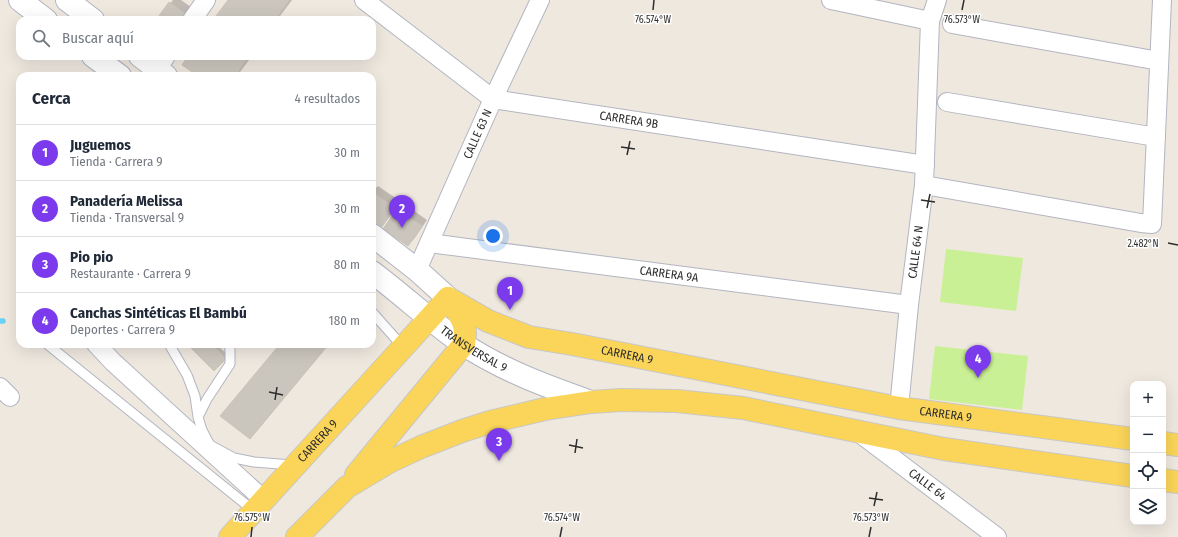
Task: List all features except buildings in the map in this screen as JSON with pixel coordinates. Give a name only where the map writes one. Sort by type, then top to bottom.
[{"type":"main road","points":[[20,0],[41,16]]},
{"type":"main road","points":[[67,0],[88,16]]},
{"type":"main road","points":[[98,60],[115,72]]},
{"type":"main road","points":[[146,60],[160,69]]},
{"type":"main road","points":[[297,537],[347,487],[464,344],[466,334],[463,321],[448,298],[417,270],[376,238]]},
{"type":"main road","name":"TRANSVERSAL 9","points":[[376,275],[429,319],[464,344],[532,381],[591,402]]},
{"type":"main road","name":"CARRERA 9","points":[[230,537],[448,298],[488,322],[529,337],[572,344],[899,408],[1130,439]]},
{"type":"main road","points":[[347,487],[389,462],[421,447],[490,422],[545,409],[591,402],[621,400],[677,401],[742,408],[944,449],[1130,476]]},
{"type":"main road","points":[[1166,443],[1178,445]]},
{"type":"main road","points":[[1166,480],[1178,482]]},
{"type":"street","points":[[195,16],[206,0]]},
{"type":"street","name":"CARRERA 9B","points":[[364,0],[493,99],[924,175],[1152,213],[1156,137]]},
{"type":"street","name":"CALLE 63 N","points":[[417,270],[493,99],[540,0]]},
{"type":"street","points":[[831,0],[930,21]]},
{"type":"street","name":"CALLE 64 N","points":[[899,408],[924,175],[930,21],[937,0]]},
{"type":"street","points":[[947,102],[1156,137],[1162,0]]},
{"type":"street","points":[[952,24],[1159,61]]},
{"type":"street","name":"CARRERA 9A","points":[[429,243],[909,305]]},
{"type":"street","points":[[100,348],[259,506]]},
{"type":"street","name":"CALLE 64","points":[[858,432],[997,537]]},
{"type":"lane","points":[[376,317],[403,347]]},
{"type":"lane","points":[[52,348],[259,506]]},
{"type":"lane","points":[[171,348],[187,375],[195,396],[198,417],[202,430],[210,445],[234,458],[254,462],[296,465]]},
{"type":"lane","points":[[198,417],[207,398],[230,364],[230,348]]},
{"type":"green space","points":[[946,249],[1023,258],[1016,311],[940,302]]},
{"type":"green space","points":[[935,346],[1028,356],[1022,410],[929,399]]},
{"type":"place","name":"Panadería Melissa","points":[[402,228]]},
{"type":"place","name":"Juguemos","points":[[510,310]]},
{"type":"place","name":"Canchas Sintéticas El Bambú","points":[[978,378]]},
{"type":"place","name":"Pio pio","points":[[499,461]]}]
